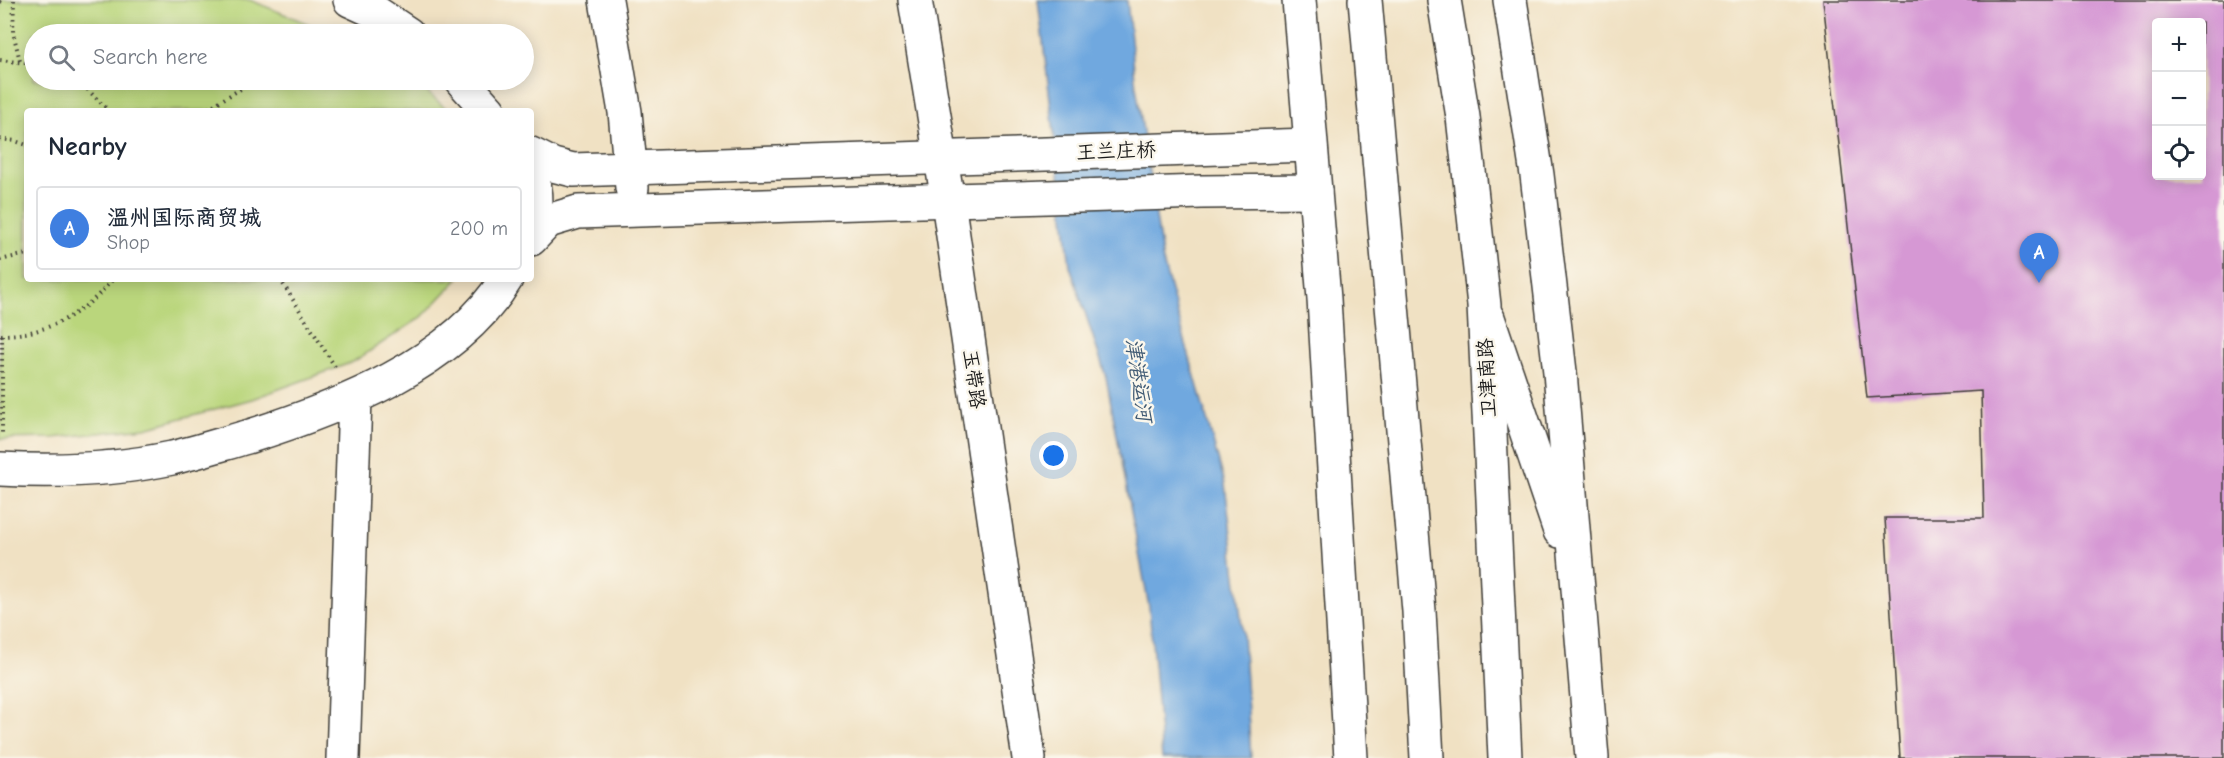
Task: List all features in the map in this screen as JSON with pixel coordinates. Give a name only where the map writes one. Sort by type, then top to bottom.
[{"type":"main road","points":[[350,0],[372,10],[393,24]]},
{"type":"main road","points":[[606,0],[625,112],[634,210]]},
{"type":"main road","name":"玉带路","points":[[915,0],[948,201],[1029,758]]},
{"type":"main road","points":[[1299,0],[1315,191],[1351,758]]},
{"type":"main road","points":[[1365,0],[1419,611],[1427,758]]},
{"type":"main road","name":"卫津南路","points":[[1444,0],[1463,117],[1484,305],[1504,758]]},
{"type":"main road","points":[[1510,0],[1535,164],[1560,372],[1575,575],[1592,758]]},
{"type":"main road","points":[[470,90],[486,108]]},
{"type":"main road","name":"王兰庄桥","points":[[534,156],[553,165],[573,170],[1310,145]]},
{"type":"main road","points":[[534,184],[537,194],[534,217]]},
{"type":"main road","points":[[534,236],[548,221],[578,212],[1202,192],[1315,191]]},
{"type":"main road","points":[[1,469],[87,468],[172,458],[267,430],[355,398],[380,386],[436,350],[484,308],[504,282]]},
{"type":"main road","points":[[1484,305],[1575,575]]},
{"type":"main road","points":[[344,758],[355,398]]},
{"type":"path","points":[[0,2],[4,0]]},
{"type":"path","points":[[14,0],[13,32],[20,61]]},
{"type":"path","points":[[0,60],[24,62]]},
{"type":"path","points":[[88,90],[106,108]]},
{"type":"path","points":[[208,108],[239,90]]},
{"type":"path","points":[[0,139],[24,144]]},
{"type":"path","points":[[0,260],[24,255]]},
{"type":"path","points":[[1,469],[1,335],[26,333],[59,323],[89,304],[111,282]]},
{"type":"path","points":[[282,282],[355,398]]},
{"type":"green space","points":[[0,0],[250,0],[309,24],[24,24],[24,90],[425,90],[446,108],[24,108],[24,282],[455,282],[422,317],[353,362],[252,399],[145,428],[53,438],[0,439]]},
{"type":"water","name":"津港运河","points":[[1038,0],[1127,0],[1135,79],[1163,262],[1225,484],[1243,635],[1251,758],[1162,758],[1149,607],[1106,377],[1070,266]]},
{"type":"building","points":[[1823,0],[2224,0],[2224,758],[1900,758],[1885,518],[1984,518],[1981,391],[1867,398]]},
{"type":"place","name":"温州国际商贸城","points":[[2039,283]]}]
